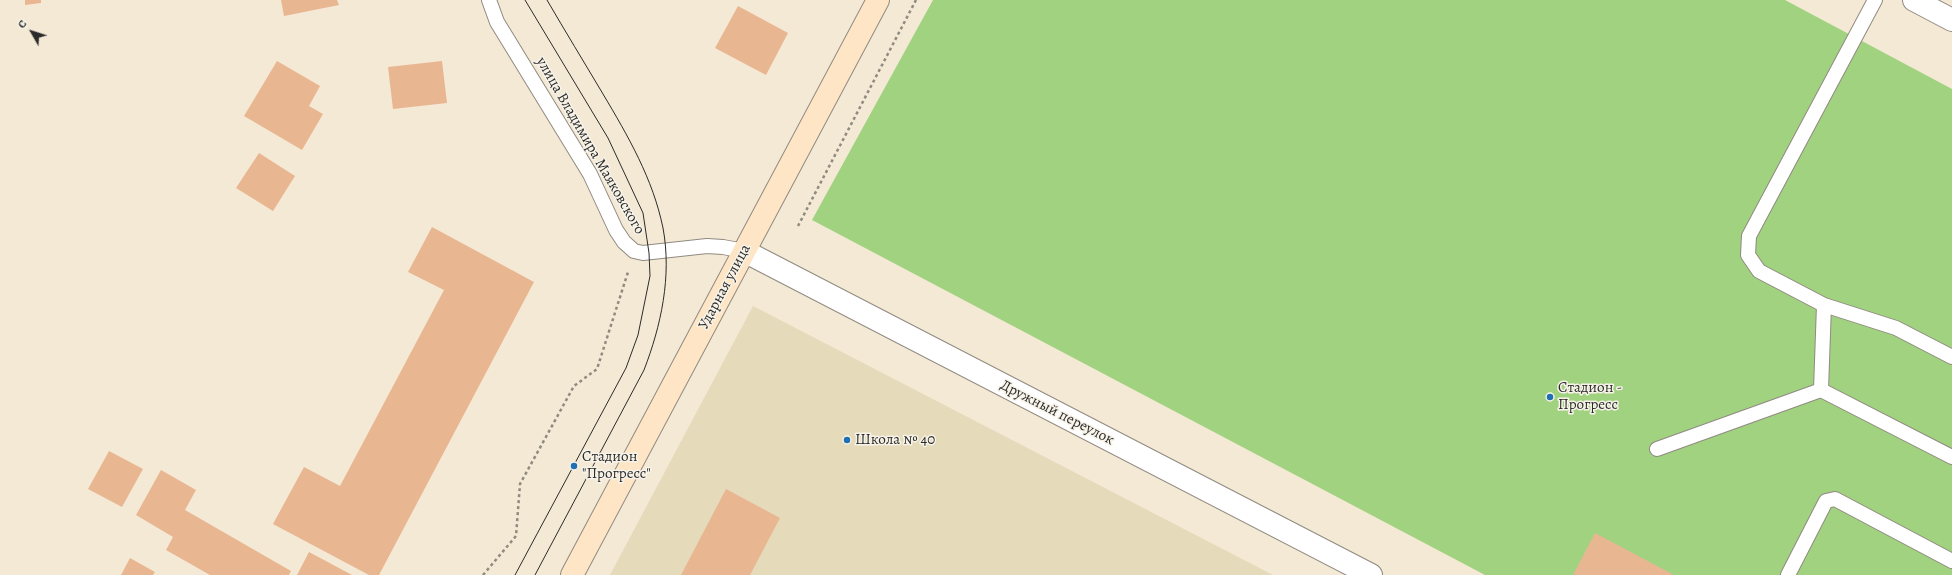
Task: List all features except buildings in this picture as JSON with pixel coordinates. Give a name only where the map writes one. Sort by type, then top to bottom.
[{"type":"street","name":"Ударная улица","points":[[572,575],[878,0]]},
{"type":"street","points":[[1914,0],[1952,20]]},
{"type":"street","name":"Дружный переулок","points":[[744,251],[1371,575]]},
{"type":"lane","name":"улица Владимира Маяковского","points":[[489,0],[497,22],[590,174],[616,230],[624,242],[634,251],[649,253],[707,246],[744,251]]},
{"type":"lane","points":[[1874,0],[1749,236],[1748,255],[1759,270],[1824,305],[1896,328],[1952,357]]},
{"type":"lane","points":[[1820,390],[1824,305]]},
{"type":"lane","points":[[1657,449],[1820,390],[1952,457]]},
{"type":"lane","points":[[1788,575],[1826,501],[1835,499],[1952,561]]},
{"type":"path","points":[[798,226],[916,0]]},
{"type":"path","points":[[484,575],[516,536],[520,484],[574,386],[597,369],[634,251]]},
{"type":"shaded area","name":"Школа № 40","points":[[753,306],[1273,575],[610,575]]},
{"type":"green space","name":"Стадион - Прогресс","points":[[933,0],[1785,0],[1952,89],[1952,575],[1485,575],[812,220]]},
{"type":"tram line","points":[[515,575],[626,368],[638,335],[650,276],[649,253],[643,213],[608,138],[525,0]]},
{"type":"tram line","points":[[535,575],[644,370],[660,318],[666,264],[663,228],[659,210],[639,158],[622,126],[547,0]]},
{"type":"place","name":"Стадион - Прогресс","points":[[1550,397]]},
{"type":"place","name":"Школа № 40","points":[[847,440]]},
{"type":"place","name":"Стадион \"Прогресс\"","points":[[574,466]]}]
